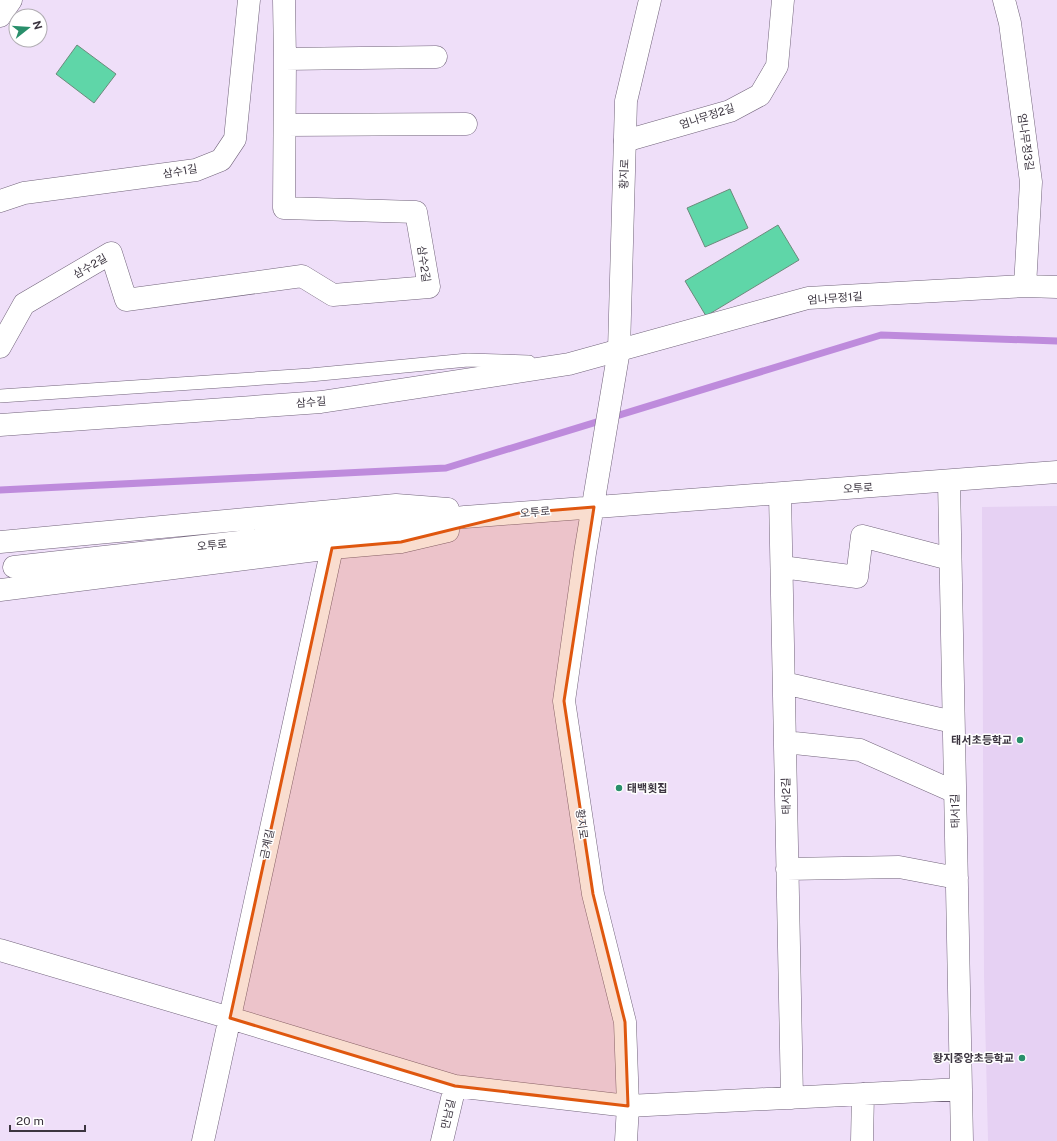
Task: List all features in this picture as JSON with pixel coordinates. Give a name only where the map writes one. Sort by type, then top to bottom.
[{"type":"street","points":[[0,16],[11,0]]},
{"type":"street","name":"삼수1길","points":[[0,202],[24,194],[196,170],[221,160],[235,139],[249,0]]},
{"type":"street","name":"삼수2길","points":[[0,347],[24,304],[112,253],[126,300],[302,276],[333,295],[429,287],[416,212],[284,208],[284,0]]},
{"type":"street","name":"황지로","points":[[626,1141],[628,1106],[625,1022],[593,894],[564,701],[619,350],[626,101],[650,0]]},
{"type":"street","name":"엄나무정2길","points":[[625,141],[730,111],[760,95],[777,66],[782,0]]},
{"type":"street","name":"엄나무정3길","points":[[1004,0],[1010,24],[1031,182],[1025,286]]},
{"type":"street","points":[[285,59],[436,57]]},
{"type":"street","points":[[285,125],[466,124]]},
{"type":"street","name":"엄나무정1길","points":[[619,350],[808,298],[1025,286],[1057,287]]},
{"type":"street","name":"삼수길","points":[[0,425],[321,402],[570,364],[619,350]]},
{"type":"street","name":"오투로","points":[[14,567],[465,517],[949,482],[1057,472]]},
{"type":"street","name":"태서1길","points":[[949,482],[962,1141]]},
{"type":"street","name":"태서2길","points":[[780,494],[792,1098]]},
{"type":"street","points":[[0,542],[396,505],[520,513]]},
{"type":"street","points":[[0,590],[332,548],[401,542],[520,513]]},
{"type":"street","points":[[782,567],[857,577],[862,536],[950,559]]},
{"type":"street","name":"금계길","points":[[203,1141],[332,548]]},
{"type":"street","points":[[784,683],[954,722]]},
{"type":"street","points":[[785,742],[860,750],[955,792]]},
{"type":"street","points":[[787,869],[899,867],[957,878]]},
{"type":"street","points":[[0,950],[455,1086],[628,1106],[961,1089]]},
{"type":"street","name":"만남길","points":[[442,1141],[455,1086]]},
{"type":"street","points":[[862,1141],[863,1094]]},
{"type":"lane","points":[[0,396],[310,375],[468,360],[570,364]]},
{"type":"highlighted area","points":[[594,507],[564,701],[593,894],[625,1022],[628,1106],[455,1086],[230,1018],[332,548],[401,542],[519,513]]},
{"type":"shaded area","name":"태서초등학교","points":[[1057,506],[1057,1141],[988,1141],[984,975],[982,507]]},
{"type":"building","points":[[77,45],[116,74],[94,103],[56,74]]},
{"type":"building","points":[[730,189],[748,228],[705,247],[687,208]]},
{"type":"building","points":[[778,225],[799,260],[706,316],[685,281]]},
{"type":"waterway","points":[[0,490],[446,468],[881,335],[1057,341]]},
{"type":"place","name":"태서초등학교","points":[[1020,740]]},
{"type":"place","name":"태백횟집","points":[[619,788]]},
{"type":"place","name":"황지중앙초등학교","points":[[1022,1058]]}]
